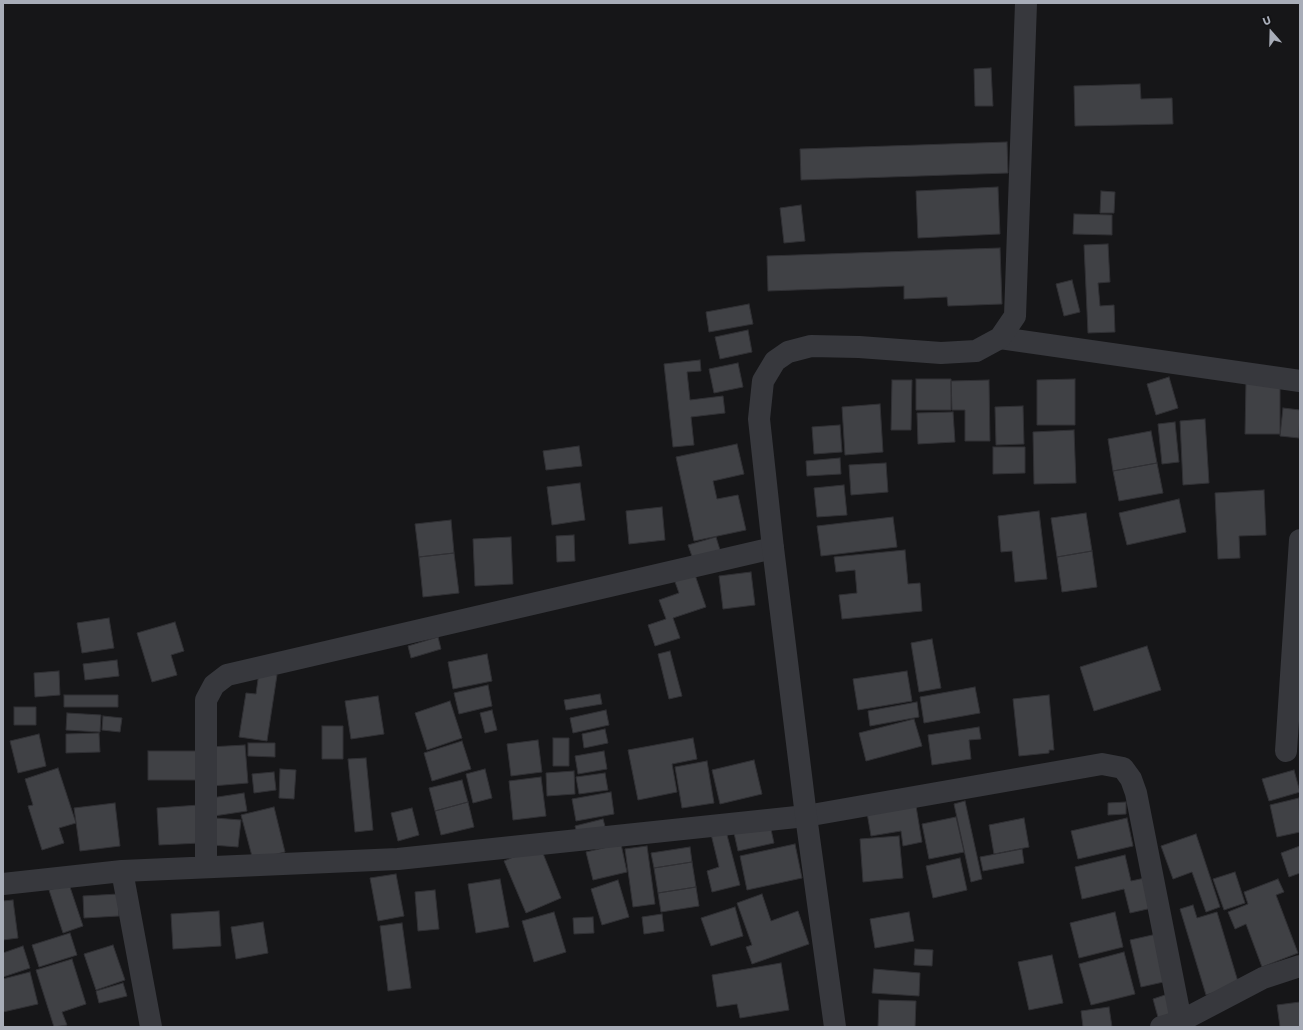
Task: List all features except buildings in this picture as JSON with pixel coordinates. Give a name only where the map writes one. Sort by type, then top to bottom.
[{"type":"street","points":[[835,1027],[806,816],[772,548],[759,420],[763,381],[775,361],[788,352],[811,346],[859,347],[941,353],[976,351],[1000,338],[1015,316],[1026,3]]},
{"type":"street","points":[[1000,338],[1300,381]]},
{"type":"street","points":[[1286,751],[1300,540]]},
{"type":"street","points":[[206,867],[206,700],[214,685],[227,675],[772,548]]},
{"type":"street","points":[[3,884],[122,871],[398,859],[806,816],[1102,764],[1123,768],[1131,779],[1136,793],[1171,1024],[1263,978],[1300,966]]},
{"type":"street","points":[[122,871],[151,1027]]}]
